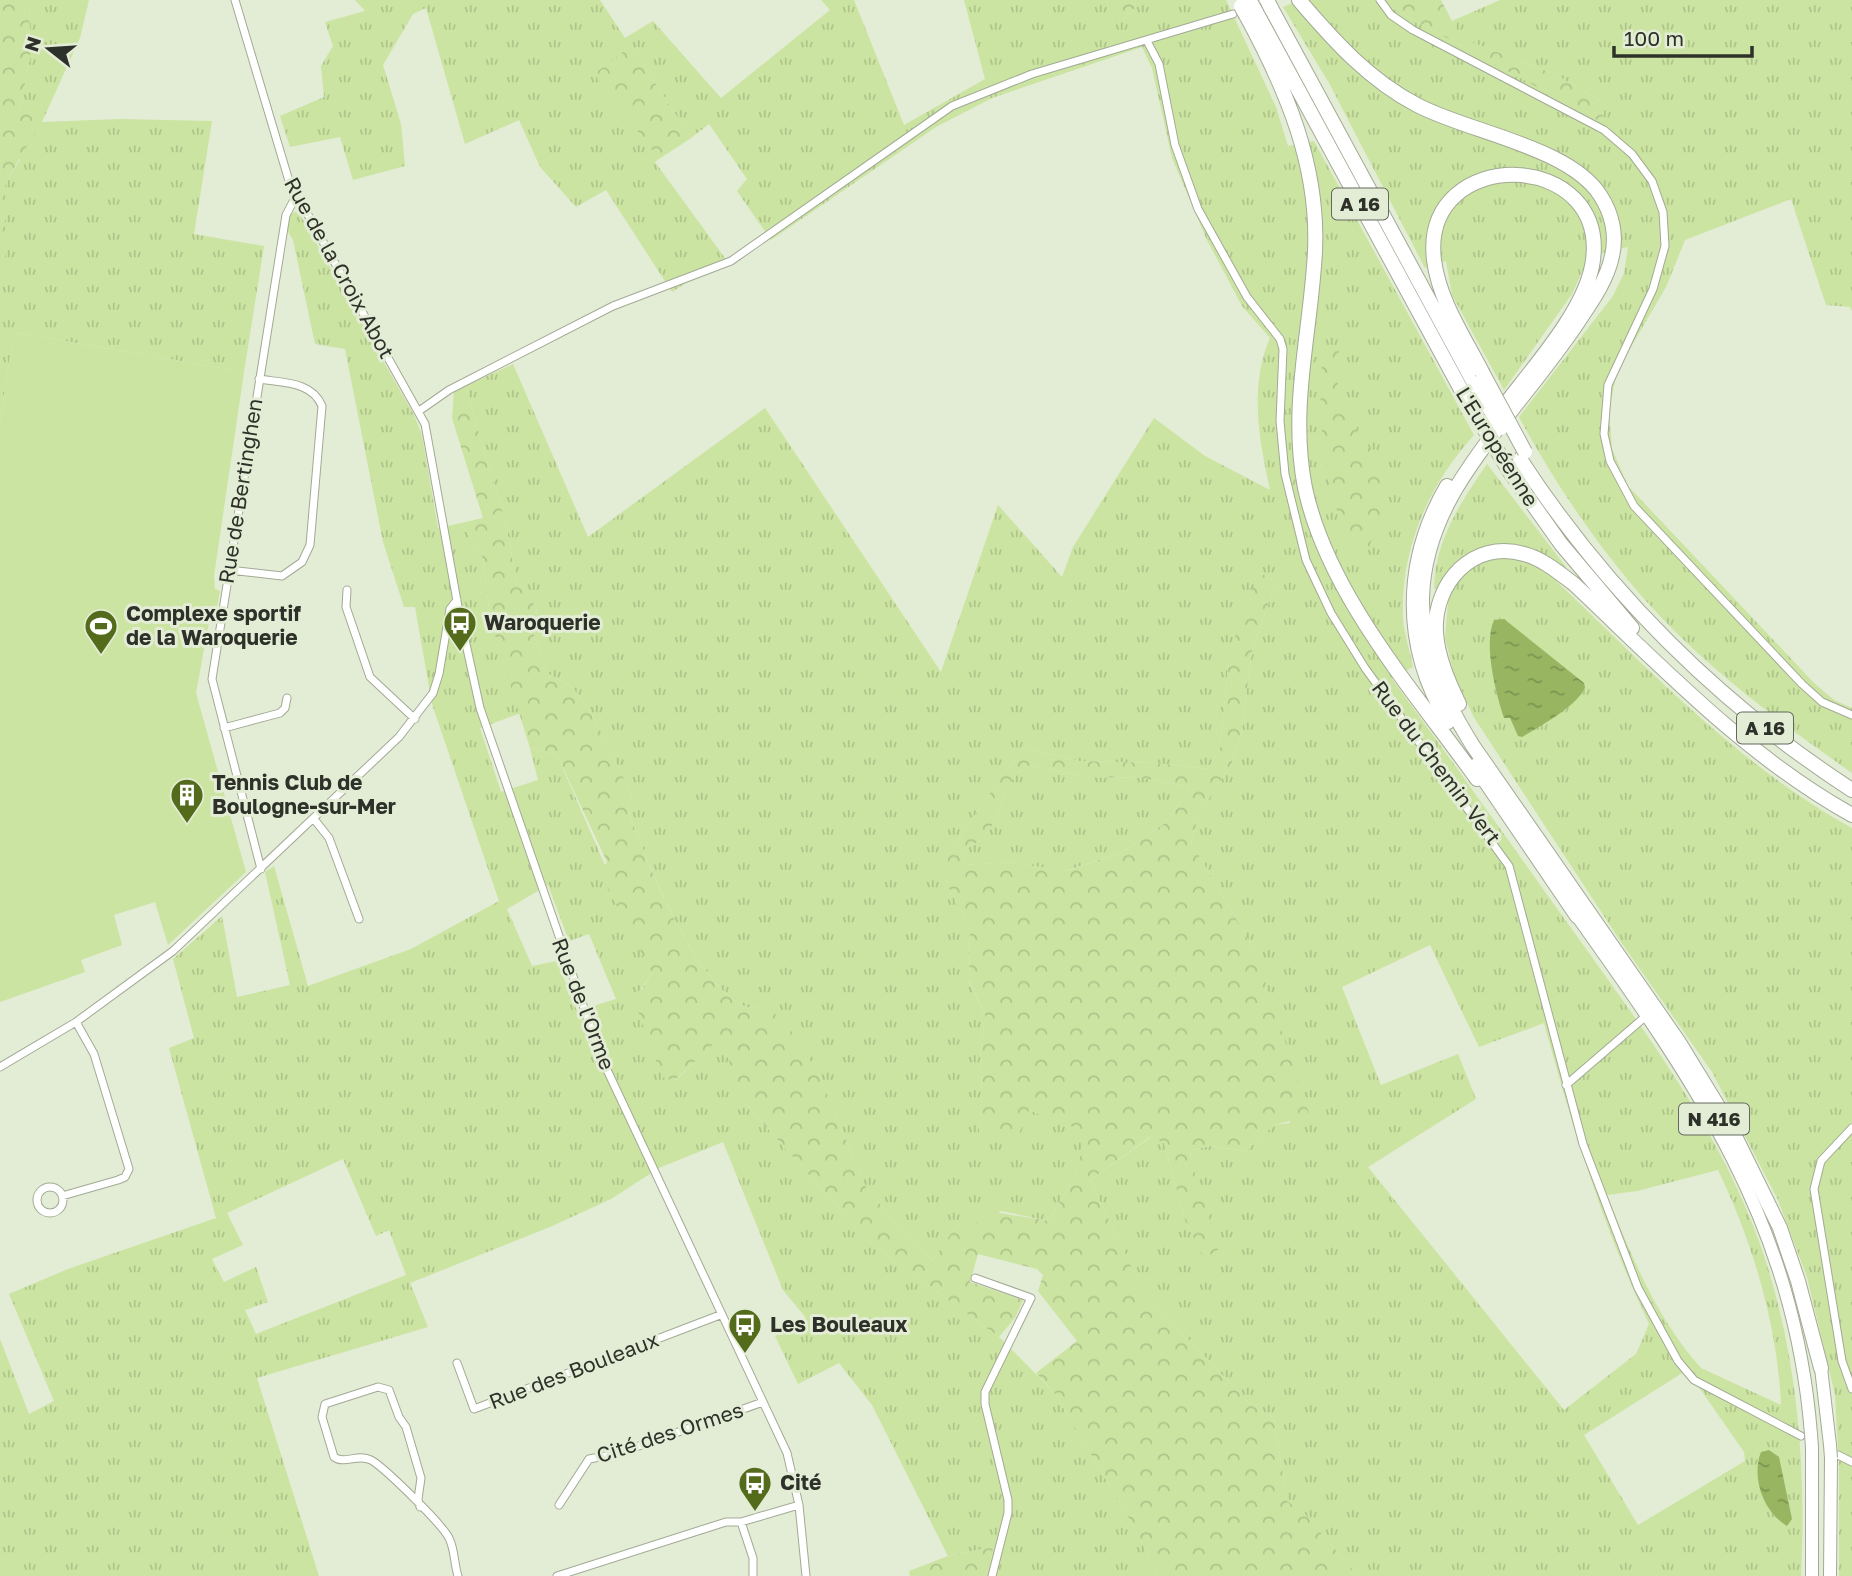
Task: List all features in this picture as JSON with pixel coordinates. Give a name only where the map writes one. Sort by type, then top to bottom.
[{"type":"highway","points":[[1299,0],[1349,55],[1393,91],[1433,113],[1562,163],[1591,184],[1610,215],[1613,248],[1604,279],[1570,333],[1455,490],[1434,534],[1423,580],[1423,626],[1439,682],[1474,746],[1678,1041],[1742,1149],[1786,1245],[1821,1368],[1833,1453],[1830,1576]]},
{"type":"highway","name":"L'Européenne","points":[[1269,4],[1478,378]]},
{"type":"highway","points":[[1245,7],[1293,116],[1306,155],[1312,193],[1315,250],[1298,414],[1302,467],[1315,523],[1337,574],[1364,621],[1577,916]]},
{"type":"highway","name":"L'Européenne","points":[[1245,7],[1464,395],[1510,472],[1575,562],[1653,649],[1760,743],[1852,808]]},
{"type":"highway","points":[[1478,378],[1440,284],[1434,260],[1436,233],[1445,211],[1468,187],[1501,174],[1535,176],[1566,192],[1585,218],[1593,253],[1588,279],[1569,316],[1471,450],[1436,504],[1418,555],[1412,610],[1418,652],[1435,698],[1548,876]]},
{"type":"highway","name":"A 16","points":[[1478,378],[1522,455],[1630,602],[1684,658],[1734,702],[1852,790]]},
{"type":"highway","points":[[1537,838],[1468,721],[1445,672],[1438,644],[1438,604],[1448,582],[1474,558],[1497,550],[1522,553],[1557,571],[1745,741],[1819,795],[1852,815]]},
{"type":"highway","name":"N 416","points":[[1577,916],[1710,1112],[1762,1222],[1795,1329],[1806,1435],[1812,1448],[1812,1576]]},
{"type":"street","name":"Rue de la Croix Abot","points":[[236,0],[285,172],[296,196],[419,411]]},
{"type":"street","points":[[1380,0],[1391,15],[1413,30],[1604,130],[1632,153],[1643,168],[1663,212],[1665,246],[1653,289],[1608,385],[1604,434],[1610,461],[1634,506],[1802,684],[1822,702],[1852,715]]},
{"type":"street","points":[[419,411],[449,390],[618,304],[731,261],[952,106],[1032,74],[1147,41],[1245,7]]},
{"type":"street","name":"Rue du Chemin Vert","points":[[1147,41],[1159,64],[1175,145],[1198,209],[1247,297],[1280,339],[1283,349],[1280,421],[1285,474],[1306,560],[1331,613],[1359,659],[1506,858],[1583,1144],[1625,1259],[1678,1361],[1704,1387],[1806,1435]]},
{"type":"street","name":"Rue de Bertinghen","points":[[261,869],[212,679],[286,212],[296,196]]},
{"type":"street","points":[[229,570],[270,577],[282,576],[302,562],[311,541],[322,406],[314,393],[304,387],[259,379]]},
{"type":"street","name":"Rue de l'Orme","points":[[419,411],[431,445],[457,600],[484,719],[594,1036],[720,1315],[787,1453],[799,1505],[806,1576]]},
{"type":"street","points":[[347,590],[345,604],[370,677],[415,719]]},
{"type":"street","points":[[0,1068],[76,1022],[173,951],[314,819],[415,719],[437,684],[447,620],[452,604],[457,600]]},
{"type":"street","points":[[224,728],[280,713],[285,708],[287,698]]},
{"type":"street","points":[[314,819],[329,838],[359,919]]},
{"type":"street","points":[[1566,1085],[1646,1016]]},
{"type":"street","points":[[62,1196],[118,1180],[125,1177],[129,1169],[94,1054],[76,1022]]},
{"type":"street","points":[[1852,1128],[1821,1161],[1814,1189],[1842,1361],[1852,1389]]},
{"type":"street","points":[[975,1279],[1031,1298],[985,1392],[985,1404],[1009,1500],[992,1576]]},
{"type":"street","name":"Rue des Bouleaux","points":[[457,1363],[474,1409],[720,1315]]},
{"type":"street","points":[[420,1507],[418,1499],[421,1478],[405,1424],[399,1418],[389,1390],[378,1387],[326,1404],[322,1417],[336,1459],[370,1460],[420,1507],[448,1536],[458,1576]]},
{"type":"street","name":"Cité des Ormes","points":[[559,1505],[586,1462],[593,1457],[616,1454],[763,1402]]},
{"type":"street","points":[[1833,1453],[1852,1462]]},
{"type":"street","points":[[559,1576],[726,1522],[741,1521],[799,1505]]},
{"type":"street","points":[[741,1521],[752,1558],[753,1576]]},
{"type":"green space","points":[[0,0],[29,0],[30,58],[20,110],[41,122],[5,184],[5,258],[0,258]]},
{"type":"green space","points":[[29,0],[89,0],[80,38],[42,122],[120,119],[212,121],[194,234],[264,246],[244,372],[18,333],[10,356],[0,424],[0,258],[5,258],[5,184],[20,160],[20,110],[30,58]]},
{"type":"green space","points":[[355,0],[600,0],[625,38],[653,21],[721,98],[830,10],[821,0],[854,0],[904,125],[985,79],[964,0],[1105,0],[1118,23],[1136,7],[1131,0],[1226,0],[1276,107],[1288,146],[1314,141],[1474,435],[1443,475],[1420,520],[1412,543],[1403,593],[1403,619],[1413,667],[1392,679],[1665,1062],[1716,1146],[1738,1190],[1757,1235],[1772,1282],[1789,1354],[1801,1465],[1801,1576],[1358,1576],[1304,1513],[1287,1501],[1274,1418],[1250,1404],[1144,1293],[1090,1180],[1151,1137],[1164,1143],[1185,1220],[1191,1150],[1211,1146],[1246,1151],[1274,1125],[1290,1123],[1255,951],[1191,842],[1200,812],[1231,765],[1241,736],[1252,651],[1276,583],[1261,573],[1228,667],[1220,750],[1208,769],[1156,763],[1079,761],[1022,748],[954,845],[946,850],[948,886],[970,929],[969,982],[985,1014],[980,1058],[982,1092],[979,1131],[1029,1110],[1082,1130],[1082,1142],[1078,1166],[1049,1221],[1001,1211],[974,1230],[957,1224],[933,1261],[903,1234],[864,1184],[819,1074],[768,1007],[746,1007],[727,994],[708,974],[690,947],[645,855],[626,805],[632,795],[591,712],[572,687],[549,674],[534,636],[537,609],[516,579],[506,524],[465,386],[513,364],[588,537],[765,408],[941,672],[998,505],[1062,577],[1073,547],[1154,418],[1205,456],[1270,490],[1262,452],[1258,394],[1270,338],[1242,306],[1206,238],[1172,158],[1152,68],[1142,47],[992,98],[936,127],[771,240],[737,191],[747,179],[709,124],[691,138],[631,46],[595,74],[659,159],[655,162],[730,265],[686,283],[672,292],[606,190],[576,207],[540,167],[519,120],[465,144],[426,8],[413,14],[383,65],[401,124],[405,166],[353,180],[340,137],[290,147],[280,116],[324,97],[321,66],[333,46],[325,22],[365,11]],"holes":[[[1430,945],[1479,1047],[1544,1023],[1590,1176],[1617,1251],[1649,1324],[1636,1354],[1564,1410],[1368,1167],[1476,1099],[1458,1054],[1381,1085],[1342,987]],[[1718,1170],[1742,1225],[1761,1284],[1775,1345],[1781,1405],[1701,1368],[1671,1329],[1636,1264],[1607,1195],[1637,1191]],[[1687,1370],[1744,1452],[1745,1461],[1638,1525],[1584,1435]]]},
{"type":"green space","points":[[1105,0],[1131,0],[1136,7],[1117,24]]},
{"type":"green space","points":[[1301,0],[1388,0],[1392,8],[1601,121],[1606,104],[1554,74],[1460,38],[1452,21],[1500,0],[1852,0],[1852,311],[1850,307],[1826,305],[1791,199],[1685,240],[1666,287],[1617,371],[1609,410],[1612,449],[1628,486],[1814,683],[1834,700],[1852,708],[1852,773],[1719,672],[1647,602],[1611,559],[1578,513],[1519,417],[1613,296],[1624,273],[1628,247],[1603,253],[1582,272],[1572,294],[1504,390],[1452,295],[1446,261],[1425,268],[1329,83],[1283,7]]},
{"type":"green space","points":[[1388,0],[1441,0],[1461,38],[1554,74],[1606,104],[1601,122],[1392,8]]},
{"type":"green space","points":[[631,46],[691,138],[659,159],[594,74]]},
{"type":"green space","points":[[298,211],[414,415],[422,435],[438,528],[461,523],[482,556],[491,622],[521,713],[480,728],[501,792],[538,780],[530,748],[557,755],[652,973],[641,989],[675,1081],[720,1037],[746,1104],[869,1242],[999,1337],[1054,1392],[1126,1513],[1159,1576],[989,1576],[993,1547],[948,1556],[872,1405],[839,1363],[798,1384],[775,1336],[806,1318],[783,1290],[723,1142],[659,1168],[611,1199],[550,1227],[410,1283],[428,1327],[257,1378],[319,1576],[0,1576],[0,1339],[29,1414],[54,1401],[9,1294],[68,1269],[216,1218],[169,1048],[194,1038],[173,959],[222,916],[237,997],[290,985],[265,872],[274,866],[308,986],[411,949],[499,901],[432,704],[415,607],[404,607],[383,542],[345,349],[315,344],[293,240],[287,230],[290,214]],"holes":[[[548,885],[569,941],[589,934],[616,999],[577,1011],[557,961],[532,966],[507,909]],[[343,1159],[376,1236],[389,1230],[406,1275],[256,1334],[245,1310],[268,1302],[256,1267],[224,1282],[212,1259],[243,1245],[227,1213]]]},
{"type":"green space","name":"Complexe sportif de la Waroquerie","points":[[18,333],[244,372],[214,576],[215,589],[220,591],[217,607],[212,606],[196,693],[246,872],[168,945],[155,902],[114,915],[122,945],[81,960],[85,972],[0,1002],[0,424],[10,356]]},
{"type":"green space","points":[[1322,348],[1339,348],[1337,402],[1387,473],[1384,503],[1367,554],[1344,542],[1325,457],[1320,417]]},
{"type":"green space","points":[[465,386],[506,524],[516,579],[537,609],[534,636],[549,674],[572,687],[591,712],[632,795],[626,805],[658,886],[690,947],[708,974],[727,994],[746,1007],[768,1007],[793,1033],[819,1074],[864,1184],[903,1234],[933,1261],[957,1224],[974,1229],[982,1210],[1049,1221],[1078,1166],[1082,1142],[1081,1130],[1029,1110],[1016,1141],[979,1132],[982,1092],[980,1058],[985,1014],[969,981],[970,929],[948,886],[945,850],[954,845],[1022,748],[1079,761],[1156,763],[1208,769],[1220,750],[1228,667],[1241,611],[1261,573],[1276,583],[1252,651],[1241,736],[1231,765],[1200,812],[1191,842],[1255,951],[1310,1116],[1274,1125],[1246,1151],[1211,1146],[1191,1150],[1190,1158],[1219,1249],[1204,1259],[1185,1220],[1164,1143],[1150,1137],[1090,1180],[1144,1293],[1250,1404],[1274,1418],[1287,1501],[1304,1513],[1358,1576],[1159,1576],[1126,1513],[1054,1392],[1036,1373],[1077,1341],[1038,1291],[1043,1275],[1037,1269],[978,1254],[970,1282],[1023,1300],[1015,1318],[999,1337],[869,1242],[746,1104],[720,1038],[674,1081],[662,1077],[632,995],[642,989],[652,973],[600,874],[607,862],[557,755],[530,748],[491,622],[482,556],[461,523],[483,518],[452,418],[454,391]],"holes":[[[1030,765],[1087,777],[1143,778],[1191,787],[1164,824],[1124,851],[1067,871],[1006,862],[965,865],[961,851],[989,831],[1010,783]]]},
{"type":"green space","points":[[1487,464],[1566,567],[1556,581],[1733,746],[1771,776],[1852,828],[1852,1576],[1839,1576],[1839,1465],[1835,1395],[1807,1277],[1778,1200],[1712,1072],[1621,942],[1473,716],[1454,674],[1445,638],[1448,603],[1434,588],[1435,570],[1451,522]]},
{"type":"green space","points":[[1030,765],[1087,777],[1143,778],[1191,787],[1164,824],[1124,851],[1066,871],[1006,862],[965,865],[961,851],[989,831],[1011,780]]},
{"type":"green space","points":[[993,1547],[989,1576],[910,1576],[909,1571],[948,1556]]},
{"type":"water","points":[[1504,619],[1584,683],[1585,687],[1567,708],[1522,737],[1518,736],[1510,718],[1504,718],[1492,669],[1491,630],[1494,620]]},
{"type":"water","points":[[1769,1450],[1779,1457],[1792,1519],[1787,1526],[1771,1512],[1761,1493],[1758,1462],[1761,1452]]},
{"type":"place","name":"Waroquerie","points":[[460,653]]},
{"type":"place","name":"Complexe sportif de la Waroquerie","points":[[101,656]]},
{"type":"place","name":"Tennis Club de Boulogne-sur-Mer","points":[[187,825]]},
{"type":"place","name":"Les Bouleaux","points":[[745,1355]]},
{"type":"place","name":"Cité","points":[[755,1513]]}]
